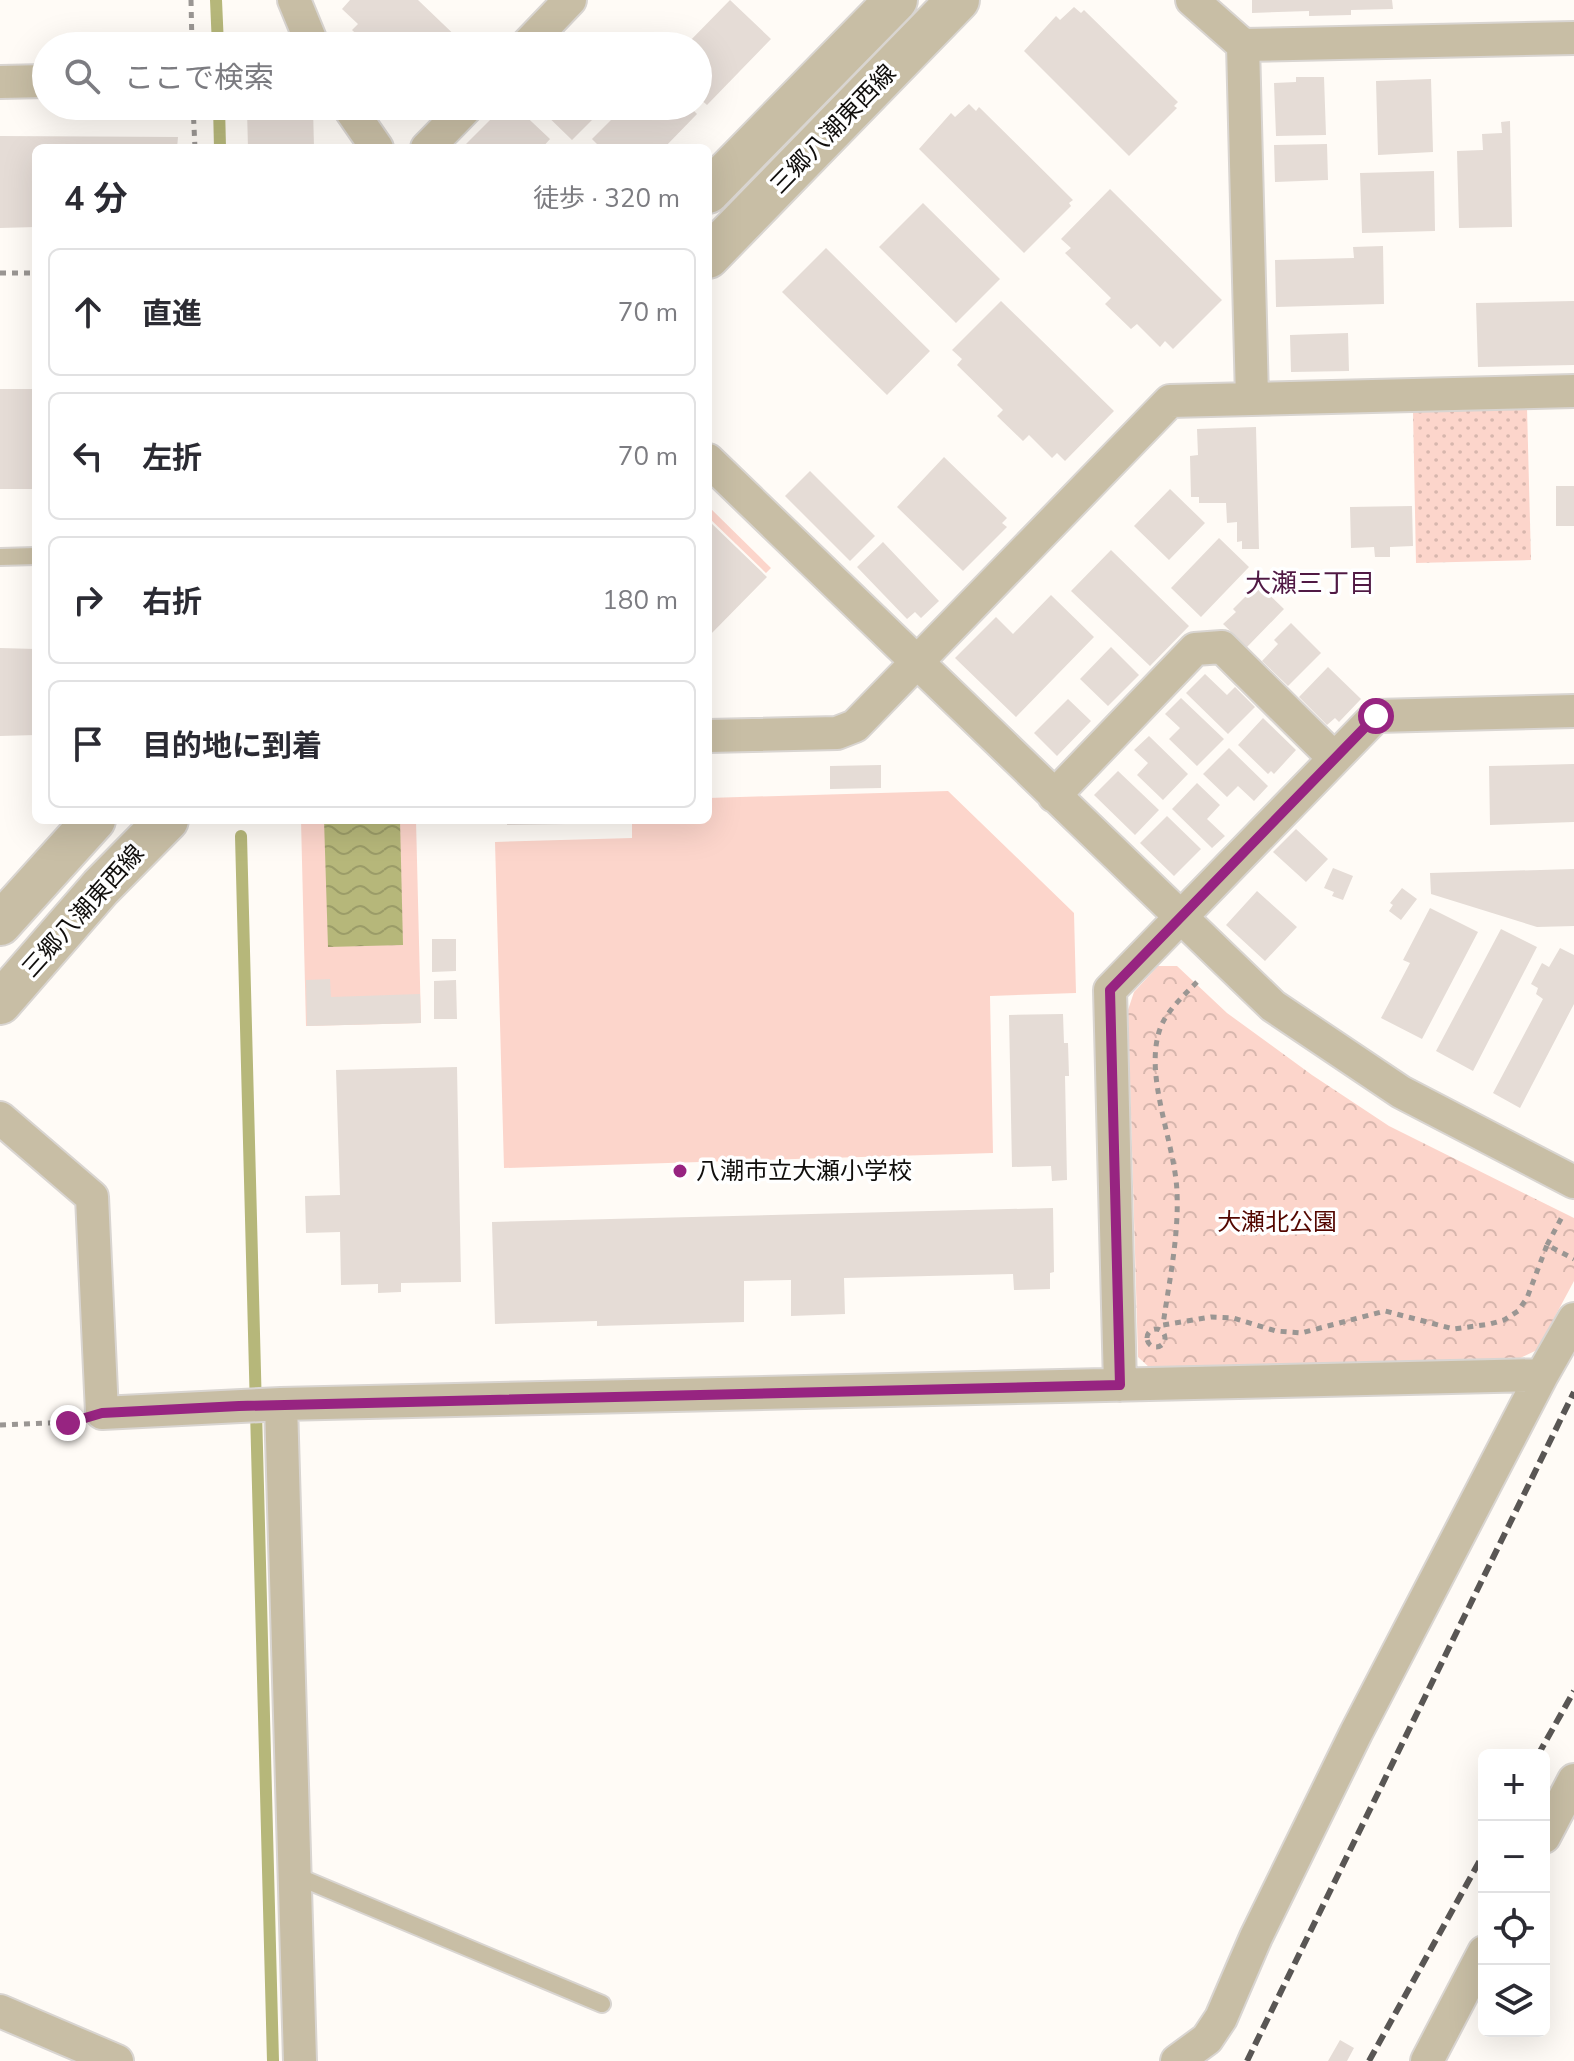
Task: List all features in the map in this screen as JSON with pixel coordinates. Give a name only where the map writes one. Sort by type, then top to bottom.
[{"type":"street","points":[[294,0],[307,32]]},
{"type":"street","points":[[539,32],[570,0]]},
{"type":"street","name":"三郷八潮東西線","points":[[712,188],[896,0]]},
{"type":"street","name":"三郷八潮東西線","points":[[712,253],[958,0]]},
{"type":"street","points":[[1192,0],[1243,45],[1574,38]]},
{"type":"street","points":[[1243,45],[1252,398]]},
{"type":"street","points":[[0,82],[32,81]]},
{"type":"street","points":[[358,120],[374,144]]},
{"type":"street","points":[[431,144],[454,120]]},
{"type":"street","points":[[712,736],[837,733],[855,726],[1170,401],[1574,391]]},
{"type":"street","points":[[712,464],[1273,1006],[1401,1092],[1570,1194]]},
{"type":"street","points":[[1054,796],[1195,649],[1222,647],[1334,758]]},
{"type":"street","points":[[1120,1385],[1110,990],[1376,716],[1574,711]]},
{"type":"street","points":[[0,924],[90,824]]},
{"type":"street","name":"三郷八潮東西線","points":[[0,1003],[101,887],[163,824]]},
{"type":"street","points":[[0,1118],[92,1197],[102,1413],[281,1404],[1542,1375]]},
{"type":"street","points":[[1177,2061],[1201,2050],[1221,2018],[1256,1937],[1356,1733],[1574,1319]]},
{"type":"street","points":[[281,1404],[300,2061]]},
{"type":"street","points":[[1550,1826],[1574,1780]]},
{"type":"street","points":[[1427,2061],[1478,1963]]},
{"type":"street","points":[[0,2011],[117,2061]]},
{"type":"lane","points":[[0,557],[32,556]]},
{"type":"lane","points":[[294,1875],[602,2004]]},
{"type":"path","points":[[191,0],[192,32]]},
{"type":"path","points":[[194,120],[195,144]]},
{"type":"path","points":[[0,273],[32,273]]},
{"type":"path","points":[[1203,975],[1162,1024],[1154,1058],[1156,1085],[1175,1162],[1177,1195],[1174,1247],[1162,1328],[1211,1317],[1233,1318],[1276,1331],[1301,1333],[1385,1311],[1454,1329],[1504,1320],[1518,1311],[1527,1298],[1570,1194]]},
{"type":"path","points":[[1547,1245],[1574,1259]]},
{"type":"path","points":[[0,1425],[68,1423],[102,1413]]},
{"type":"green space","points":[[1527,408],[1531,560],[1416,563],[1413,411]]},
{"type":"green space","points":[[712,510],[771,568],[766,573],[712,521]]},
{"type":"green space","points":[[948,791],[1074,913],[1076,993],[990,996],[993,1153],[504,1168],[495,842],[632,838],[632,824],[712,824],[712,798]]},
{"type":"green space","points":[[301,824],[416,824],[421,1023],[306,1026]]},
{"type":"green space","name":"大瀬北公園","points":[[1158,966],[1177,966],[1227,1013],[1389,1126],[1574,1218],[1574,1281],[1537,1350],[1518,1359],[1150,1368],[1138,1357],[1128,1010],[1134,992]]},
{"type":"water","points":[[324,824],[400,824],[403,945],[328,947]]},
{"type":"building","points":[[350,0],[418,0],[451,32],[354,32],[352,30],[358,24],[342,9]]},
{"type":"building","points":[[730,0],[771,39],[712,100],[712,32],[699,32]]},
{"type":"building","points":[[1252,0],[1392,0],[1393,9],[1351,10],[1351,15],[1309,16],[1309,11],[1252,13]]},
{"type":"building","points":[[1074,7],[1081,13],[1084,10],[1178,102],[1174,106],[1177,108],[1129,156],[1024,51],[1056,16],[1060,20]]},
{"type":"building","points":[[1296,77],[1324,77],[1326,135],[1276,136],[1274,83],[1296,82]]},
{"type":"building","points":[[1431,79],[1433,152],[1378,155],[1376,81]]},
{"type":"building","points":[[969,104],[976,111],[979,107],[1073,200],[1069,203],[1071,206],[1024,253],[919,149],[951,113],[955,117]]},
{"type":"building","points":[[247,120],[313,120],[314,144],[248,144]]},
{"type":"building","points":[[490,120],[530,120],[550,139],[546,144],[466,144]]},
{"type":"building","points":[[551,120],[592,120],[572,140]]},
{"type":"building","points":[[611,120],[691,120],[668,144],[597,144],[592,139]]},
{"type":"building","points":[[1510,121],[1512,227],[1459,228],[1457,151],[1483,150],[1482,134],[1502,133],[1501,122]]},
{"type":"building","points":[[0,136],[178,137],[177,144],[32,144],[32,227],[0,228]]},
{"type":"building","points":[[1327,144],[1328,180],[1275,182],[1274,145]]},
{"type":"building","points":[[1434,171],[1435,231],[1362,233],[1360,173]]},
{"type":"building","points":[[1110,189],[1222,300],[1173,349],[1165,341],[1160,347],[1137,324],[1131,329],[1105,304],[1111,298],[1065,253],[1071,248],[1061,239]]},
{"type":"building","points":[[923,203],[1000,279],[956,323],[879,247]]},
{"type":"building","points":[[1383,246],[1384,304],[1276,307],[1275,260],[1354,258],[1353,247]]},
{"type":"building","points":[[826,248],[930,351],[887,395],[782,292]]},
{"type":"building","points":[[1001,301],[1114,411],[1065,461],[1057,453],[1052,458],[1029,435],[1023,441],[997,416],[1003,410],[957,365],[962,359],[952,350]]},
{"type":"building","points":[[1574,301],[1574,365],[1478,367],[1476,303]]},
{"type":"building","points":[[1348,333],[1349,371],[1291,372],[1290,335]]},
{"type":"building","points":[[0,389],[32,389],[32,489],[0,489]]},
{"type":"building","points":[[1256,427],[1259,549],[1242,549],[1242,541],[1237,542],[1237,522],[1227,523],[1226,503],[1199,503],[1199,497],[1191,497],[1190,456],[1198,455],[1197,429]]},
{"type":"building","points":[[944,457],[1007,518],[1002,523],[1007,527],[963,571],[897,507]]},
{"type":"building","points":[[810,471],[875,536],[850,561],[785,496]]},
{"type":"building","points":[[1556,486],[1574,486],[1574,526],[1556,526]]},
{"type":"building","points":[[1170,489],[1205,523],[1169,560],[1134,526]]},
{"type":"building","points":[[1412,506],[1413,546],[1390,547],[1390,557],[1375,557],[1374,547],[1351,548],[1350,507]]},
{"type":"building","points":[[712,524],[767,577],[712,633]]},
{"type":"building","points":[[1219,538],[1249,567],[1201,617],[1171,588]]},
{"type":"building","points":[[883,542],[939,601],[921,618],[915,612],[907,619],[857,567]]},
{"type":"building","points":[[1111,550],[1189,626],[1150,666],[1071,591]]},
{"type":"building","points":[[1258,584],[1284,609],[1247,647],[1223,624]]},
{"type":"building","points":[[1051,595],[1094,637],[1016,717],[955,658],[996,617],[1013,634]]},
{"type":"building","points":[[1291,623],[1321,653],[1288,686],[1262,661],[1278,644],[1274,640]]},
{"type":"building","points":[[1111,647],[1139,675],[1108,706],[1080,679]]},
{"type":"building","points":[[0,648],[32,649],[32,735],[0,736]]},
{"type":"building","points":[[1328,667],[1361,699],[1339,722],[1335,718],[1327,725],[1299,697]]},
{"type":"building","points":[[1205,674],[1227,695],[1235,687],[1255,707],[1228,734],[1186,693]]},
{"type":"building","points":[[1181,698],[1224,739],[1197,766],[1169,739],[1180,728],[1165,714]]},
{"type":"building","points":[[1068,699],[1091,721],[1057,756],[1034,733]]},
{"type":"building","points":[[1263,718],[1296,750],[1274,774],[1271,771],[1268,774],[1238,745]]},
{"type":"building","points":[[1149,736],[1188,774],[1163,800],[1137,775],[1148,763],[1134,750]]},
{"type":"building","points":[[1229,748],[1268,786],[1254,801],[1238,786],[1227,797],[1203,774]]},
{"type":"building","points":[[1574,764],[1574,822],[1490,825],[1489,766]]},
{"type":"building","points":[[881,765],[881,788],[830,789],[830,766]]},
{"type":"building","points":[[1118,771],[1159,810],[1135,835],[1094,795]]},
{"type":"building","points":[[1197,783],[1220,805],[1207,819],[1225,836],[1212,848],[1172,809]]},
{"type":"building","points":[[1167,816],[1201,849],[1174,876],[1140,843]]},
{"type":"building","points":[[1296,829],[1328,859],[1306,882],[1273,852]]},
{"type":"building","points":[[1333,868],[1353,876],[1343,900],[1332,896],[1334,892],[1324,888]]},
{"type":"building","points":[[1574,869],[1574,926],[1537,927],[1431,894],[1430,873]]},
{"type":"building","points":[[1402,888],[1417,899],[1401,920],[1389,911],[1393,905],[1390,903]]},
{"type":"building","points":[[1257,891],[1297,927],[1265,961],[1226,925]]},
{"type":"building","points":[[1430,908],[1478,932],[1422,1039],[1381,1018],[1410,963],[1403,960]]},
{"type":"building","points":[[1501,929],[1537,947],[1473,1071],[1436,1051]]},
{"type":"building","points":[[432,939],[456,939],[456,971],[432,972]]},
{"type":"building","points":[[1560,948],[1574,955],[1574,1004],[1520,1108],[1493,1093],[1543,999],[1536,994],[1538,988],[1531,984],[1542,963],[1549,967]]},
{"type":"building","points":[[330,979],[331,997],[420,994],[421,1023],[307,1026],[306,980]]},
{"type":"building","points":[[456,980],[457,1019],[434,1019],[434,981]]},
{"type":"building","points":[[1063,1014],[1069,1076],[1065,1076],[1067,1180],[1052,1181],[1051,1166],[1012,1167],[1009,1015]]},
{"type":"building","points":[[457,1067],[461,1282],[401,1283],[401,1292],[378,1293],[378,1284],[341,1285],[340,1232],[306,1233],[305,1196],[340,1195],[336,1070]]},
{"type":"building","points":[[1053,1208],[1054,1272],[1050,1273],[1050,1289],[1014,1290],[1013,1274],[844,1278],[845,1314],[791,1316],[791,1280],[744,1281],[744,1322],[597,1326],[597,1321],[495,1324],[492,1222]]},
{"type":"building","points":[[1340,2040],[1354,2048],[1347,2061],[1328,2061]]},
{"type":"waterway","points":[[216,0],[217,32]]},
{"type":"waterway","points":[[219,120],[220,144]]},
{"type":"waterway","points":[[241,836],[273,2061]]},
{"type":"railway","points":[[1247,2061],[1574,1392]]},
{"type":"railway","points":[[1541,1749],[1574,1691]]},
{"type":"railway","points":[[1369,2061],[1478,1864]]},
{"type":"place","name":"八潮市立大瀬小学校","points":[[680,1171]]},
{"type":"district","name":"大瀬三丁目","points":[[1310,583]]},
{"type":"route","points":[[68,1423],[102,1413],[239,1406],[1120,1385],[1110,990],[1376,716]]}]
